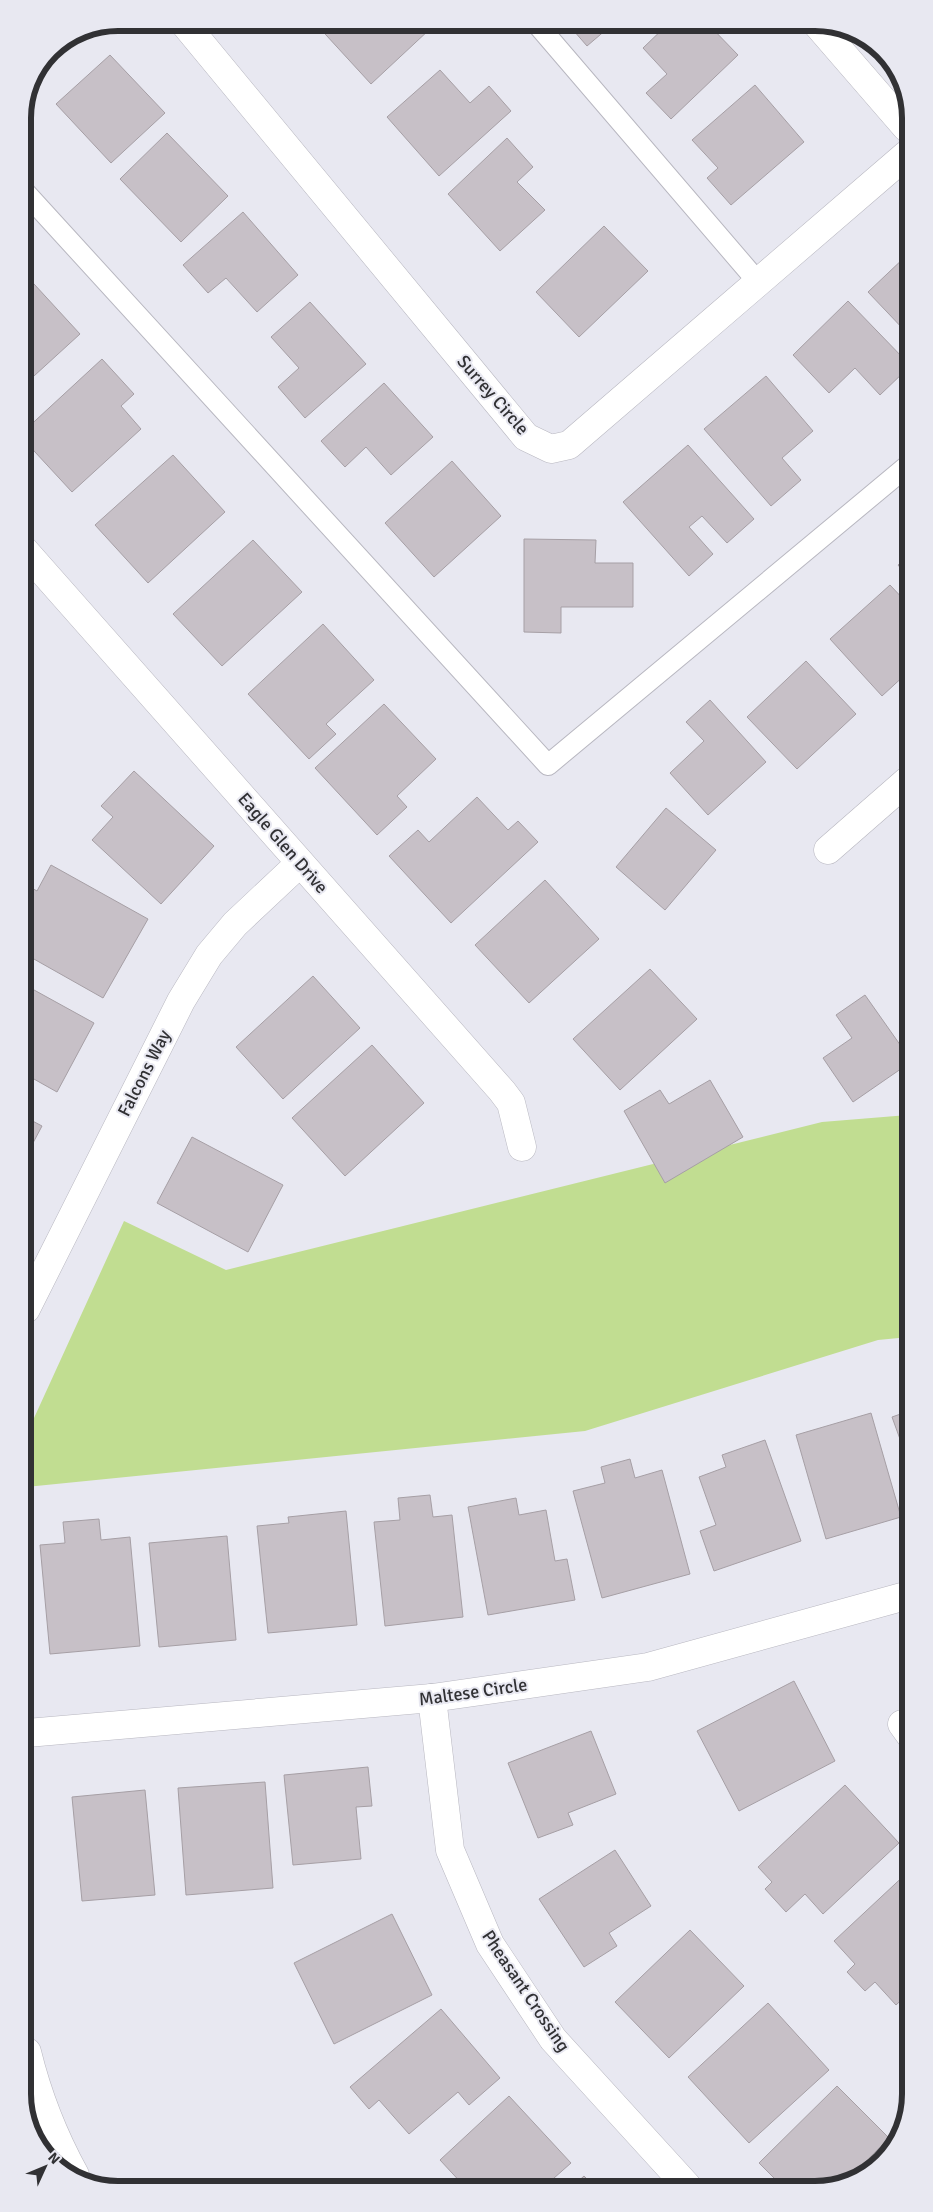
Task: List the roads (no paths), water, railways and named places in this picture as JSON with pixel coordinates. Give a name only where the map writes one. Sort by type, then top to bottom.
[{"type":"street","name":"Surrey Circle","points":[[191,31],[526,437],[551,449],[569,445],[902,158]]},
{"type":"street","points":[[823,32],[902,122]]},
{"type":"street","name":"Eagle Glen Drive","points":[[31,558],[502,1092],[511,1103],[522,1147]]},
{"type":"street","points":[[828,850],[902,785]]},
{"type":"street","name":"Falcons Way","points":[[31,1299],[181,1001],[209,956],[235,924],[300,863]]},
{"type":"street","name":"Maltese Circle","points":[[31,1733],[432,1698],[648,1667],[902,1597]]},
{"type":"street","name":"Pheasant Crossing","points":[[432,1698],[450,1850],[490,1944],[554,2039],[682,2181]]},
{"type":"street","points":[[31,2069],[36,2090],[47,2118],[71,2166]]},
{"type":"lane","points":[[543,31],[758,282]]},
{"type":"lane","points":[[31,199],[548,765],[902,470]]}]
